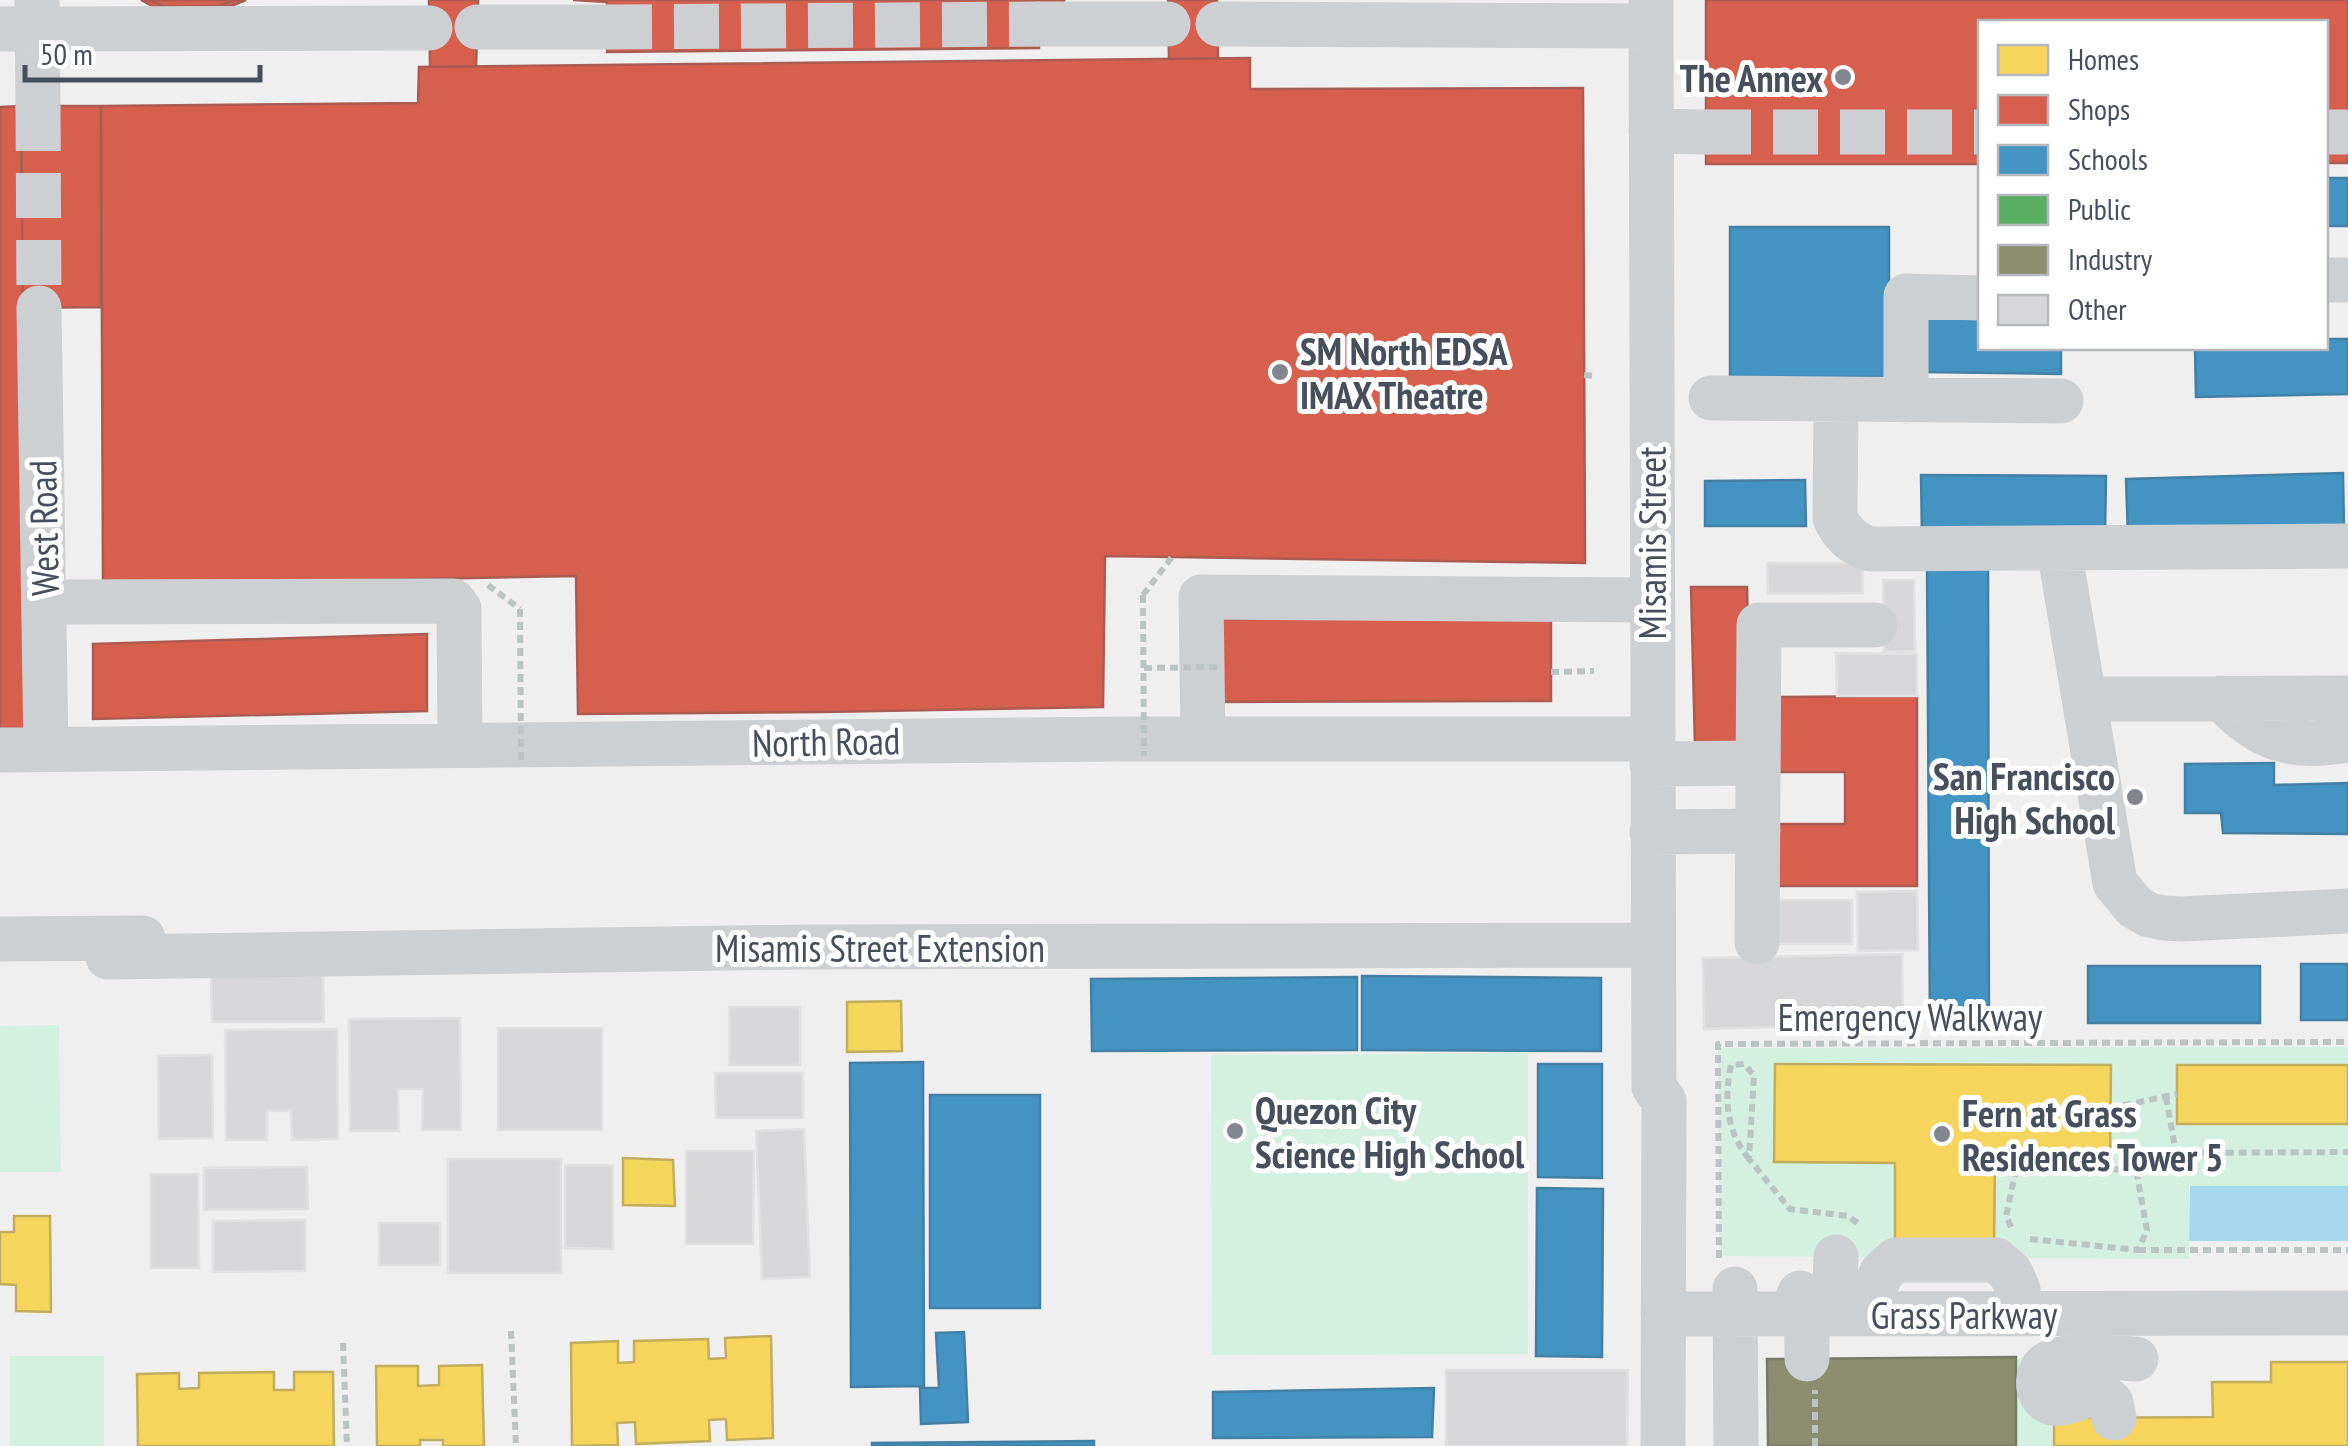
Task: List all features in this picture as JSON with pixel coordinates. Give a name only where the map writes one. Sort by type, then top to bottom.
[{"type":"street","points":[[1218,24],[1631,13]]},
{"type":"street","name":"Misamis Street","points":[[1631,13],[1650,131],[1654,1087],[1664,1101],[1663,1302],[1651,1439]]},
{"type":"street","points":[[1039,24],[1142,16]]},
{"type":"street","points":[[38,106],[25,20],[430,28]]},
{"type":"street","points":[[477,28],[607,27]]},
{"type":"street","points":[[1650,131],[1706,132]]},
{"type":"street","points":[[1906,401],[1906,296],[1978,298]]},
{"type":"street","name":"West Road","points":[[40,308],[46,749]]},
{"type":"street","points":[[1836,400],[1835,518],[1844,534],[1860,546],[1879,550],[2348,546]]},
{"type":"street","points":[[1650,426],[1710,412],[1836,400],[2061,401]]},
{"type":"street","points":[[2060,549],[2115,882],[2125,897],[2149,915],[2182,919],[2348,911]]},
{"type":"street","points":[[1202,739],[1201,597],[1651,600]]},
{"type":"street","points":[[44,602],[453,601],[459,608],[460,745]]},
{"type":"street","points":[[1757,942],[1759,625],[1875,626]]},
{"type":"street","points":[[2221,698],[2249,725],[2269,737],[2314,743],[2348,740]]},
{"type":"street","points":[[2085,699],[2348,698]]},
{"type":"street","name":"North Road","points":[[0,750],[1202,739],[1652,752],[1758,763]]},
{"type":"street","points":[[1652,832],[1758,831]]},
{"type":"street","points":[[0,939],[791,930],[817,955]]},
{"type":"street","name":"Misamis Street Extension","points":[[108,957],[467,965],[817,955],[1060,955],[1652,944]]},
{"type":"street","name":"Misamis Street","points":[[1651,1439],[1642,1102],[1654,1087]]},
{"type":"street","points":[[1807,1358],[1837,1278]]},
{"type":"street","name":"Grass Parkway","points":[[1837,1278],[2135,1295],[2328,1301]]},
{"type":"street","name":"Grass Parkway","points":[[1663,1302],[1739,1299],[1837,1278],[2135,1295]]},
{"type":"street","points":[[2135,1295],[2136,1359],[2125,1418],[2112,1403],[2099,1396],[2067,1404],[2047,1400],[2040,1392],[2040,1373],[2048,1363],[2064,1358],[2136,1359]]},
{"type":"street","points":[[1736,1446],[1739,1299]]},
{"type":"path","points":[[1584,376],[1594,376]]},
{"type":"path","points":[[1144,756],[1143,594],[1172,557]]},
{"type":"path","points":[[479,578],[520,609],[521,760]]},
{"type":"path","points":[[1144,668],[1220,667]]},
{"type":"path","points":[[1551,672],[1594,671]]},
{"type":"path","name":"Emergency Walkway","points":[[1739,1299],[1718,1044],[2348,1042]]},
{"type":"path","points":[[1749,1158],[1754,1075],[1744,1064],[1731,1064],[1726,1091],[1735,1142],[1790,1209],[1848,1216],[1837,1278]]},
{"type":"path","points":[[2111,1108],[2177,1094]]},
{"type":"path","points":[[2166,1097],[2176,1153]]},
{"type":"path","points":[[1995,1167],[2136,1169],[2176,1153],[2348,1152]]},
{"type":"path","points":[[2135,1295],[2147,1230],[2136,1169]]},
{"type":"path","points":[[2016,1170],[2006,1216],[2015,1238],[2135,1295],[2348,1250]]},
{"type":"path","points":[[511,1331],[516,1446]]},
{"type":"path","points":[[343,1344],[347,1446]]},
{"type":"green space","points":[[59,1025],[61,1172],[0,1172],[0,1026]]},
{"type":"green space","points":[[2348,1047],[2348,1064],[2177,1065],[2177,1124],[2348,1124],[2348,1186],[2189,1186],[2189,1259],[1719,1256],[1718,1048]],"holes":[[[1775,1064],[2111,1065],[2110,1161],[1995,1161],[1995,1243],[1895,1243],[1894,1164],[1775,1162]]]},
{"type":"green space","points":[[1528,1053],[1528,1354],[1212,1355],[1211,1055]]},
{"type":"green space","points":[[10,1356],[104,1356],[104,1446],[10,1446]]},
{"type":"green space","points":[[2016,1358],[2049,1358],[2052,1446],[2017,1446]]},
{"type":"water","points":[[2190,1186],[2348,1186],[2348,1241],[2189,1241]]},
{"type":"building: Homes","points":[[901,1001],[902,1051],[847,1052],[847,1002]]},
{"type":"building: Homes","name":"Fern at Grass Residences Tower 5","points":[[1775,1064],[2111,1065],[2110,1161],[1995,1160],[1994,1243],[1895,1242],[1895,1163],[1774,1162]]},
{"type":"building: Homes","points":[[2177,1065],[2348,1065],[2348,1124],[2177,1124]]},
{"type":"building: Homes","points":[[623,1158],[673,1160],[675,1206],[623,1205]]},
{"type":"building: Homes","points":[[14,1216],[50,1216],[51,1312],[16,1311],[16,1285],[0,1284],[0,1232],[14,1232]]},
{"type":"building: Homes","points":[[771,1336],[773,1438],[727,1440],[726,1419],[709,1420],[710,1441],[636,1444],[635,1422],[617,1423],[618,1445],[572,1446],[571,1343],[618,1341],[618,1363],[634,1362],[634,1341],[708,1339],[709,1359],[726,1358],[725,1338]]},
{"type":"building: Homes","points":[[2271,1362],[2348,1362],[2348,1446],[2054,1446],[2054,1418],[2213,1417],[2212,1382],[2271,1382]]},
{"type":"building: Homes","points":[[482,1365],[484,1446],[443,1446],[443,1440],[420,1440],[420,1446],[377,1446],[376,1366],[418,1366],[418,1386],[439,1385],[439,1366]]},
{"type":"building: Homes","points":[[274,1372],[274,1390],[294,1390],[294,1372],[333,1372],[334,1446],[138,1446],[137,1374],[179,1373],[179,1389],[199,1388],[199,1373]]},
{"type":"building: Shops","points":[[141,0],[246,0],[231,6],[154,7]]},
{"type":"building: Shops","points":[[149,0],[235,0],[213,8],[165,7]]},
{"type":"building: Shops","points":[[429,0],[478,0],[476,66],[430,67]]},
{"type":"building: Shops","points":[[573,0],[1065,0],[1040,13],[1039,48],[607,52],[607,2]]},
{"type":"building: Shops","points":[[1168,0],[1217,0],[1218,58],[1169,59]]},
{"type":"building: Shops","name":"The Annex","points":[[1706,0],[2348,0],[2348,163],[2328,163],[2328,20],[1978,20],[1978,164],[1706,164]]},
{"type":"building: Shops","points":[[1250,58],[1250,89],[1583,88],[1585,563],[1105,556],[1103,707],[823,712],[578,714],[576,576],[103,585],[101,106],[418,103],[419,67]]},
{"type":"building: Shops","points":[[21,106],[27,729],[0,729],[0,107]]},
{"type":"building: Shops","points":[[21,106],[27,729],[0,729],[0,107]]},
{"type":"building: Shops","points":[[21,106],[101,106],[101,307],[23,308]]},
{"type":"building: Shops","points":[[1691,587],[1747,587],[1751,745],[1695,746]]},
{"type":"building: Shops","points":[[1551,618],[1551,701],[1220,702],[1220,619]]},
{"type":"building: Shops","points":[[427,634],[427,711],[93,719],[93,644]]},
{"type":"building: Shops","points":[[1917,696],[1917,886],[1774,886],[1775,824],[1845,824],[1845,772],[1770,772],[1770,697]]},
{"type":"building: Schools","points":[[2328,178],[2348,178],[2348,226],[2328,226]]},
{"type":"building: Schools","points":[[1730,227],[1889,227],[1889,377],[1730,377]]},
{"type":"building: Schools","points":[[1923,314],[1978,314],[1978,350],[2061,350],[2061,374],[1923,372]]},
{"type":"building: Schools","points":[[2328,339],[2348,339],[2348,394],[2196,397],[2195,350],[2328,350]]},
{"type":"building: Schools","points":[[2343,473],[2344,529],[2128,536],[2126,479]]},
{"type":"building: Schools","points":[[1921,475],[2106,476],[2105,534],[1922,537]]},
{"type":"building: Schools","points":[[1805,480],[1806,526],[1705,526],[1705,481]]},
{"type":"building: Schools","points":[[1927,564],[1988,564],[1989,1031],[1930,1030]]},
{"type":"building: Schools","points":[[2274,763],[2274,785],[2348,783],[2348,834],[2223,833],[2221,813],[2185,813],[2185,764]]},
{"type":"building: Schools","points":[[2301,964],[2348,964],[2348,1020],[2301,1020]]},
{"type":"building: Schools","points":[[2088,966],[2260,966],[2260,1023],[2088,1023]]},
{"type":"building: Schools","points":[[1362,976],[1601,978],[1601,1051],[1362,1050]]},
{"type":"building: Schools","points":[[1357,977],[1357,1050],[1092,1051],[1091,979]]},
{"type":"building: Schools","points":[[923,1062],[924,1386],[851,1387],[850,1063]]},
{"type":"building: Schools","points":[[1538,1064],[1602,1064],[1602,1178],[1538,1177]]},
{"type":"building: Schools","points":[[930,1095],[1040,1095],[1040,1308],[930,1308]]},
{"type":"building: Schools","points":[[1537,1188],[1603,1189],[1602,1357],[1536,1356]]},
{"type":"building: Schools","points":[[964,1332],[968,1422],[921,1424],[920,1388],[939,1388],[936,1333]]},
{"type":"building: Schools","points":[[1434,1388],[1432,1437],[1213,1438],[1213,1392]]},
{"type":"building: Schools","points":[[1094,1441],[1094,1446],[872,1446],[872,1443]]},
{"type":"building: Public","points":[[1462,1386],[1589,1387],[1590,1446],[1461,1446]]},
{"type":"building: Industry","points":[[2016,1357],[2016,1446],[1768,1446],[1767,1359]]},
{"type":"building: Other","points":[[1767,563],[1863,563],[1863,593],[1768,594]]},
{"type":"building: Other","points":[[1883,580],[1914,580],[1915,651],[1884,652]]},
{"type":"building: Other","points":[[1836,653],[1917,654],[1917,696],[1837,696]]},
{"type":"building: Other","points":[[1917,891],[1918,950],[1858,951],[1857,892]]},
{"type":"building: Other","points":[[1766,900],[1852,900],[1852,944],[1766,944]]},
{"type":"building: Other","points":[[1902,954],[1903,1024],[1704,1029],[1703,958]]},
{"type":"building: Other","points":[[323,975],[324,1022],[212,1022],[211,976]]},
{"type":"building: Other","points":[[729,1007],[800,1007],[800,1065],[729,1065]]},
{"type":"building: Other","points":[[460,1018],[461,1130],[422,1130],[423,1089],[398,1089],[399,1131],[350,1131],[349,1019]]},
{"type":"building: Other","points":[[498,1028],[602,1028],[602,1130],[498,1130]]},
{"type":"building: Other","points":[[337,1029],[338,1139],[292,1140],[291,1111],[267,1111],[267,1140],[226,1140],[225,1030]]},
{"type":"building: Other","points":[[212,1055],[213,1138],[159,1139],[158,1056]]},
{"type":"building: Other","points":[[715,1073],[803,1073],[803,1118],[716,1118]]},
{"type":"building: Other","points":[[804,1129],[810,1277],[762,1279],[756,1131]]},
{"type":"building: Other","points":[[686,1151],[754,1151],[753,1244],[686,1244]]},
{"type":"building: Other","points":[[448,1159],[561,1159],[561,1273],[448,1273]]},
{"type":"building: Other","points":[[565,1165],[613,1165],[613,1249],[565,1248]]},
{"type":"building: Other","points":[[307,1167],[308,1209],[204,1210],[204,1168]]},
{"type":"building: Other","points":[[151,1174],[198,1174],[199,1268],[151,1268]]},
{"type":"building: Other","points":[[305,1220],[305,1271],[213,1272],[213,1221]]},
{"type":"building: Other","points":[[379,1223],[440,1223],[440,1265],[379,1265]]},
{"type":"building: Other","points":[[1446,1370],[1628,1370],[1627,1446],[1446,1446]]},
{"type":"tunnel","points":[[607,27],[1039,24]]},
{"type":"tunnel","points":[[38,106],[39,308]]},
{"type":"tunnel","points":[[1706,132],[1978,132]]},
{"type":"tunnel","points":[[2328,132],[2348,132]]},
{"type":"place","name":"The Annex","points":[[1843,77]]},
{"type":"place","name":"SM North EDSA IMAX Theatre","points":[[1280,372]]},
{"type":"place","name":"San Francisco High School","points":[[2135,797]]},
{"type":"place","name":"Quezon City Science High School","points":[[1235,1131]]},
{"type":"place","name":"Fern at Grass Residences Tower 5","points":[[1942,1134]]}]
